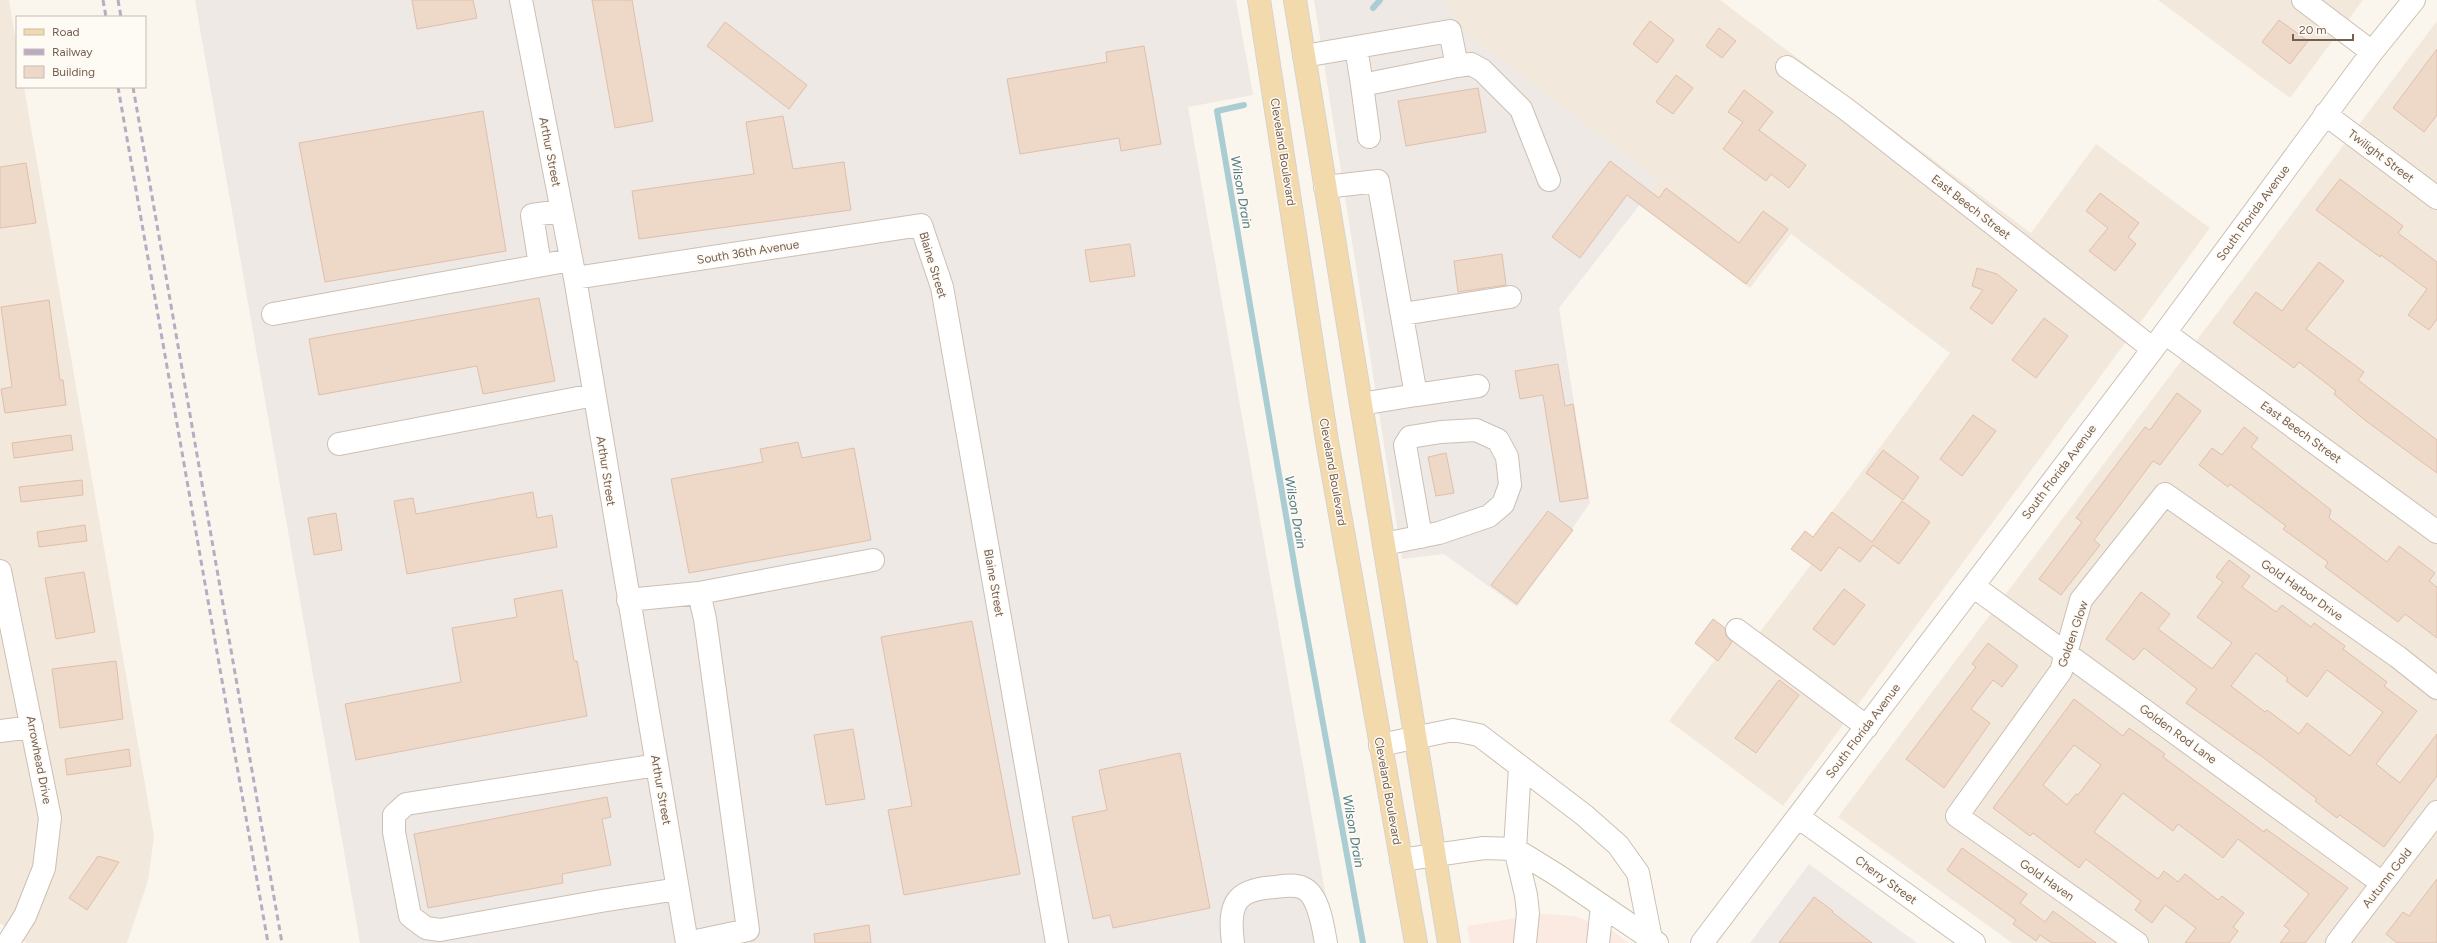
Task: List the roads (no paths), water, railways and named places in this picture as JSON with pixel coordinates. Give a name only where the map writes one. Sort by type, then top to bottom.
[{"type":"main road","name":"Cleveland Boulevard","points":[[1259,0],[1327,441],[1416,943]]},
{"type":"main road","points":[[1295,0],[1449,943]]},
{"type":"street","name":"Arthur Street","points":[[521,0],[573,269],[687,943]]},
{"type":"street","points":[[2303,0],[2372,52]]},
{"type":"street","name":"South Florida Avenue","points":[[1702,943],[2159,341],[2372,52],[2414,0]]},
{"type":"street","points":[[1304,56],[1450,31],[1457,66]]},
{"type":"street","points":[[1356,47],[1369,137]]},
{"type":"street","points":[[1362,85],[1471,64],[1482,70],[1521,109],[1549,180]]},
{"type":"street","name":"East Beech Street","points":[[1787,67],[2159,341],[2437,532]]},
{"type":"street","name":"Twilight Street","points":[[2326,114],[2437,198]]},
{"type":"street","points":[[1325,187],[1378,181],[1403,314],[1416,395]]},
{"type":"street","points":[[540,265],[532,215],[562,211]]},
{"type":"street","name":"South 36th Avenue","points":[[273,314],[540,265],[573,269],[921,225]]},
{"type":"street","name":"Blaine Street","points":[[921,225],[942,287],[1057,943]]},
{"type":"street","points":[[1403,314],[1510,297]]},
{"type":"street","points":[[1361,404],[1478,386]]},
{"type":"street","points":[[339,444],[594,395]]},
{"type":"street","points":[[1384,544],[1439,534],[1489,516],[1503,504],[1510,485],[1507,457],[1498,440],[1476,430],[1441,432],[1410,437],[1405,445],[1421,537]]},
{"type":"street","name":"Golden Glow","points":[[1957,816],[2061,671],[2082,600],[2165,494]]},
{"type":"street","name":"Gold Harbor Drive","points":[[2165,494],[2398,657],[2437,688]]},
{"type":"street","points":[[628,600],[700,593],[873,560]]},
{"type":"street","name":"Arrowhead Drive","points":[[0,571],[50,818],[44,868],[25,916],[8,943]]},
{"type":"street","name":"Golden Rod Lane","points":[[1973,586],[2382,883]]},
{"type":"street","points":[[687,943],[748,930],[700,593]]},
{"type":"street","points":[[1737,630],[1867,726]]},
{"type":"street","points":[[0,731],[32,727]]},
{"type":"street","points":[[1380,745],[1453,730],[1479,735],[1584,815],[1618,845],[1638,873],[1654,941]]},
{"type":"street","points":[[657,765],[406,804],[394,815],[394,832],[410,916],[426,928],[440,930],[600,901],[678,889]]},
{"type":"street","points":[[1520,767],[1515,849],[1526,895],[1528,913],[1525,943]]},
{"type":"street","name":"Autumn Gold","points":[[2337,943],[2437,812]]},
{"type":"street","name":"Gold Haven","points":[[1957,816],[2136,943]]},
{"type":"street","name":"Cherry Street","points":[[1798,817],[1974,943]]},
{"type":"street","points":[[1401,860],[1484,848],[1515,849],[1654,941]]},
{"type":"street","points":[[1233,943],[1231,927],[1233,909],[1242,894],[1255,888],[1293,886],[1303,888],[1311,895],[1317,906],[1326,943]]},
{"type":"street","points":[[1598,943],[1602,906]]},
{"type":"waterway","name":"Wilson Drain","points":[[1373,8],[1380,0]]},
{"type":"waterway","name":"Wilson Drain","points":[[1244,105],[1217,111],[1298,586],[1363,943]]},
{"type":"railway","points":[[103,0],[106,16]]},
{"type":"railway","points":[[118,0],[121,16]]},
{"type":"railway","points":[[118,88],[268,943]]},
{"type":"railway","points":[[133,88],[282,943]]}]
